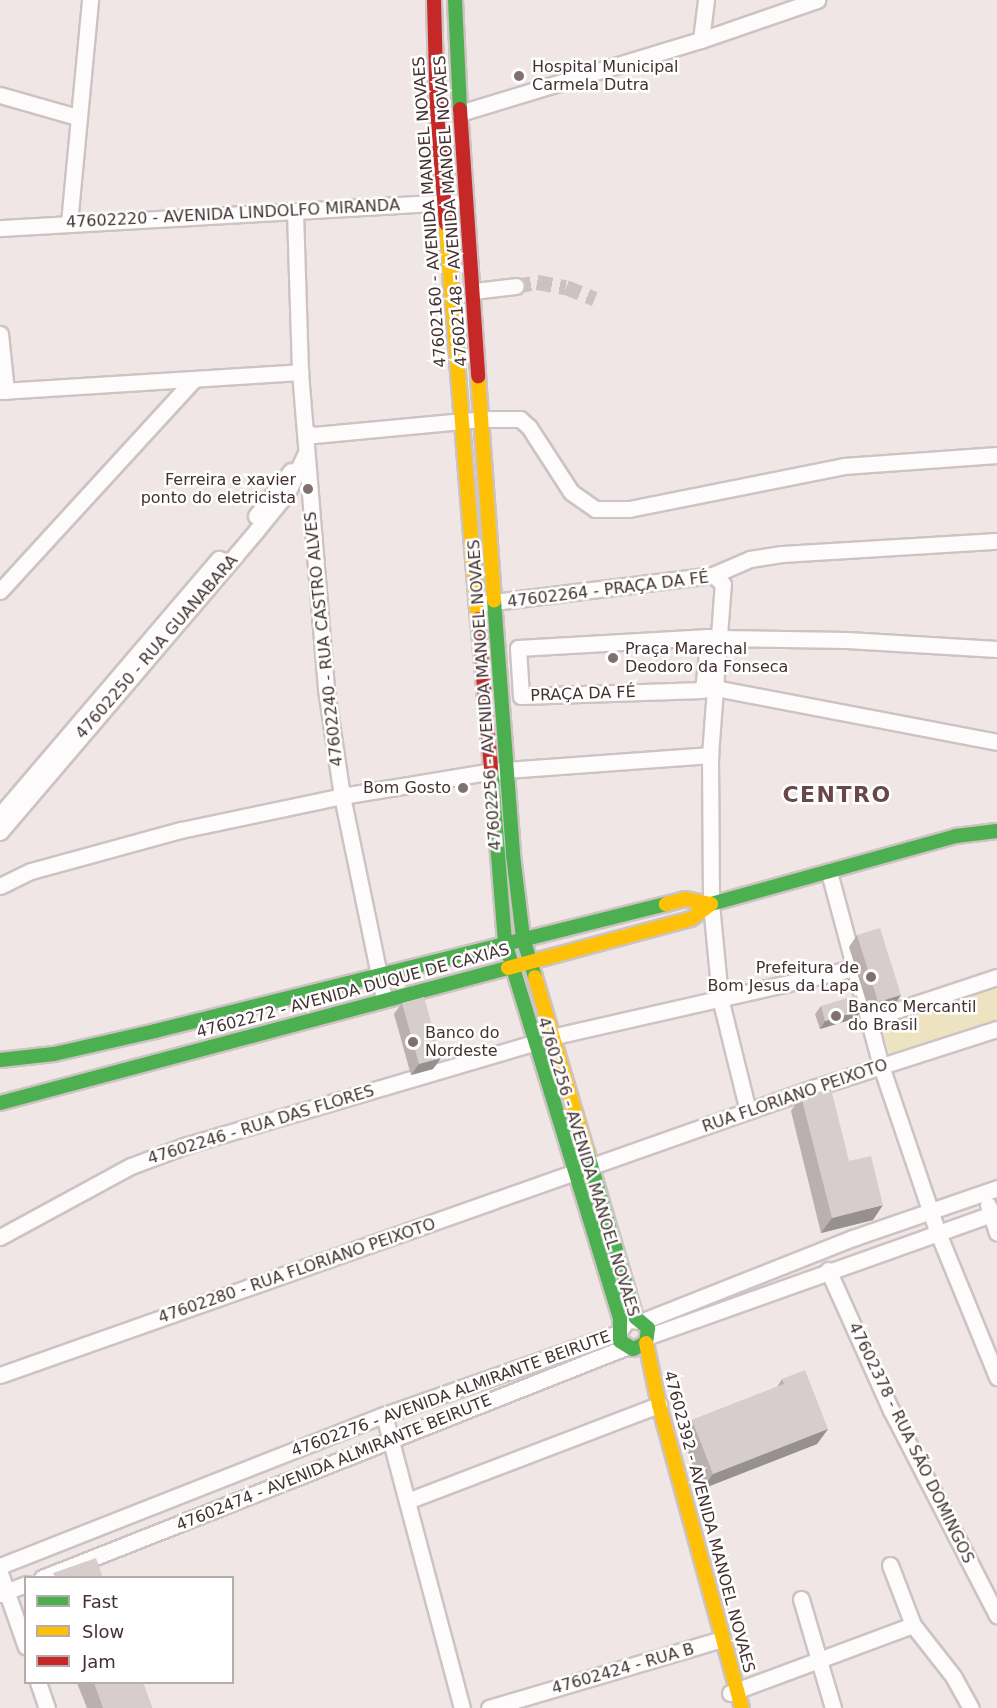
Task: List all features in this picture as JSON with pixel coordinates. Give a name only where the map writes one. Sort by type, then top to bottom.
[{"type":"main road","name":"47602160 - AVENIDA MANOEL NOVAES","points":[[434,0],[437,114],[462,422]]},
{"type":"main road","name":"47602148 - AVENIDA MANOEL NOVAES","points":[[456,0],[465,201],[474,291],[482,419]]},
{"type":"main road","name":"47602256 - AVENIDA MANOEL NOVAES","points":[[482,419],[510,770],[513,855],[527,962],[593,1167],[613,1240],[639,1320],[648,1340]]},
{"type":"main road","name":"47602256 - AVENIDA MANOEL NOVAES","points":[[462,422],[475,604],[493,771],[505,942],[509,966],[576,1172],[625,1339],[654,1407]]},
{"type":"main road","name":"47602272 - AVENIDA DUQUE DE CAXIAS","points":[[0,1060],[61,1069],[384,999],[691,919],[711,904],[956,836],[997,831]]},
{"type":"main road","name":"47602272 - AVENIDA DUQUE DE CAXIAS","points":[[0,1103],[61,1069],[380,975],[685,899],[711,904]]},
{"type":"main road","points":[[625,1339],[648,1340]]},
{"type":"main road","name":"47602392 - AVENIDA MANOEL NOVAES","points":[[648,1340],[654,1407],[732,1697],[742,1708]]},
{"type":"street","points":[[69,223],[77,117],[90,0]]},
{"type":"street","points":[[700,40],[706,0]]},
{"type":"street","points":[[460,113],[700,40],[817,0]]},
{"type":"street","points":[[0,95],[77,117]]},
{"type":"street","name":"47602220 - AVENIDA LINDOLFO MIRANDA","points":[[0,228],[465,201]]},
{"type":"street","name":"47602240 - RUA CASTRO ALVES","points":[[295,212],[305,455],[326,689],[342,796],[384,999]]},
{"type":"street","points":[[474,291],[516,286]]},
{"type":"street","points":[[0,333],[3,391],[300,372]]},
{"type":"street","points":[[0,591],[194,380]]},
{"type":"street","points":[[305,432],[482,419],[520,419],[529,427],[571,492],[595,509],[629,509],[844,466],[997,455]]},
{"type":"street","points":[[0,814],[305,455]]},
{"type":"street","name":"47602250 - RUA GUANABARA","points":[[0,832],[262,524],[286,493],[305,455]]},
{"type":"street","points":[[714,575],[750,559],[782,554],[997,541]]},
{"type":"street","name":"47602264 - PRAÇA DA FÉ","points":[[475,604],[714,575],[723,584],[714,642],[715,688],[710,755],[711,904],[720,998],[748,1111]]},
{"type":"street","name":"PRAÇA DA FÉ","points":[[709,637],[714,642],[703,690],[521,696],[518,648],[709,637]]},
{"type":"street","points":[[714,642],[847,639],[997,649]]},
{"type":"street","points":[[715,688],[997,742]]},
{"type":"street","points":[[0,886],[31,871],[181,830],[342,796],[493,771],[710,755]]},
{"type":"street","points":[[829,872],[854,968],[870,1018],[881,1066],[938,1233],[997,1377]]},
{"type":"street","points":[[551,1037],[854,968]]},
{"type":"street","points":[[870,1018],[997,977]]},
{"type":"street","name":"RUA FLORIANO PEIXOTO","points":[[593,1167],[748,1111],[997,1029]]},
{"type":"street","name":"47602246 - RUA DAS FLORES","points":[[0,1237],[131,1166],[187,1145],[534,1043]]},
{"type":"street","name":"47602280 - RUA FLORIANO PEIXOTO","points":[[0,1375],[593,1167]]},
{"type":"street","points":[[990,1190],[997,1233]]},
{"type":"street","name":"47602276 - AVENIDA ALMIRANTE BEIRUTE","points":[[0,1566],[384,1415],[625,1339],[639,1320],[990,1190]]},
{"type":"street","points":[[648,1340],[828,1270],[994,1213]]},
{"type":"street","points":[[597,1246],[613,1240]]},
{"type":"street","name":"47602378 - RUA SÃO DOMINGOS","points":[[828,1270],[891,1410],[997,1615]]},
{"type":"street","name":"47602474 - AVENIDA ALMIRANTE BEIRUTE","points":[[47,1576],[393,1440],[625,1339]]},
{"type":"street","points":[[407,1501],[654,1407]]},
{"type":"street","points":[[384,1415],[393,1440],[462,1708]]},
{"type":"street","points":[[106,1526],[115,1550]]},
{"type":"street","points":[[890,1565],[913,1625],[953,1676],[971,1708]]},
{"type":"street","points":[[0,1573],[2,1588],[24,1642]]},
{"type":"street","points":[[2,1588],[24,1584]]},
{"type":"street","points":[[801,1599],[833,1708]]},
{"type":"street","points":[[732,1697],[818,1659],[913,1625]]},
{"type":"street","name":"47602424 - RUA B","points":[[489,1708],[717,1641]]},
{"type":"street","points":[[38,1684],[47,1708]]},
{"type":"shaded area","points":[[997,984],[997,1021],[892,1060],[879,1023]]},
{"type":"building","points":[[880,928],[901,995],[878,1002],[857,935]]},
{"type":"building","points":[[857,995],[862,1010],[825,1021],[821,1006]]},
{"type":"building","points":[[424,997],[441,1058],[419,1064],[402,1003]]},
{"type":"building","points":[[831,1089],[849,1161],[871,1156],[883,1205],[832,1218],[801,1096]]},
{"type":"building","points":[[805,1370],[828,1429],[713,1474],[692,1420],[784,1384],[782,1379]]},
{"type":"building","points":[[96,1558],[102,1576],[54,1576],[53,1573]]},
{"type":"building","points":[[94,1684],[143,1684],[152,1708],[103,1708]]},
{"type":"tunnel","points":[[516,286],[537,282],[566,287],[595,299]]},
{"type":"traffic: fast","points":[[455,0],[460,109]]},
{"type":"traffic: fast","points":[[494,600],[513,855],[523,938],[535,977]]},
{"type":"traffic: fast","points":[[491,768],[505,942],[620,1319],[620,1341],[633,1349],[646,1343],[648,1328],[636,1318],[587,1152]]},
{"type":"traffic: fast","points":[[711,904],[956,836],[997,831]]},
{"type":"traffic: fast","points":[[0,1060],[54,1054],[155,1031],[666,904]]},
{"type":"traffic: fast","points":[[0,1103],[508,968]]},
{"type":"traffic: slow","points":[[446,224],[478,619]]},
{"type":"traffic: slow","points":[[478,376],[494,600]]},
{"type":"traffic: slow","points":[[508,968],[691,919],[711,904],[685,899],[666,904]]},
{"type":"traffic: slow","points":[[535,977],[587,1152]]},
{"type":"traffic: slow","points":[[646,1343],[659,1405],[742,1708]]},
{"type":"traffic: jam","points":[[434,0],[437,114],[446,224]]},
{"type":"traffic: jam","points":[[460,109],[478,376]]},
{"type":"traffic: jam","points":[[478,619],[491,768]]},
{"type":"place","name":"Hospital Municipal Carmela Dutra","points":[[519,76]]},
{"type":"place","name":"Ferreira e xavier ponto do eletricista","points":[[308,489]]},
{"type":"place","name":"Praça Marechal Deodoro da Fonseca","points":[[613,658]]},
{"type":"place","name":"Bom Gosto","points":[[463,788]]},
{"type":"place","name":"Prefeitura de Bom Jesus da Lapa","points":[[871,977]]},
{"type":"place","name":"Banco Mercantil do Brasil","points":[[836,1016]]},
{"type":"place","name":"Banco do Nordeste","points":[[413,1042]]},
{"type":"district","name":"CENTRO","points":[[837,795]]}]
